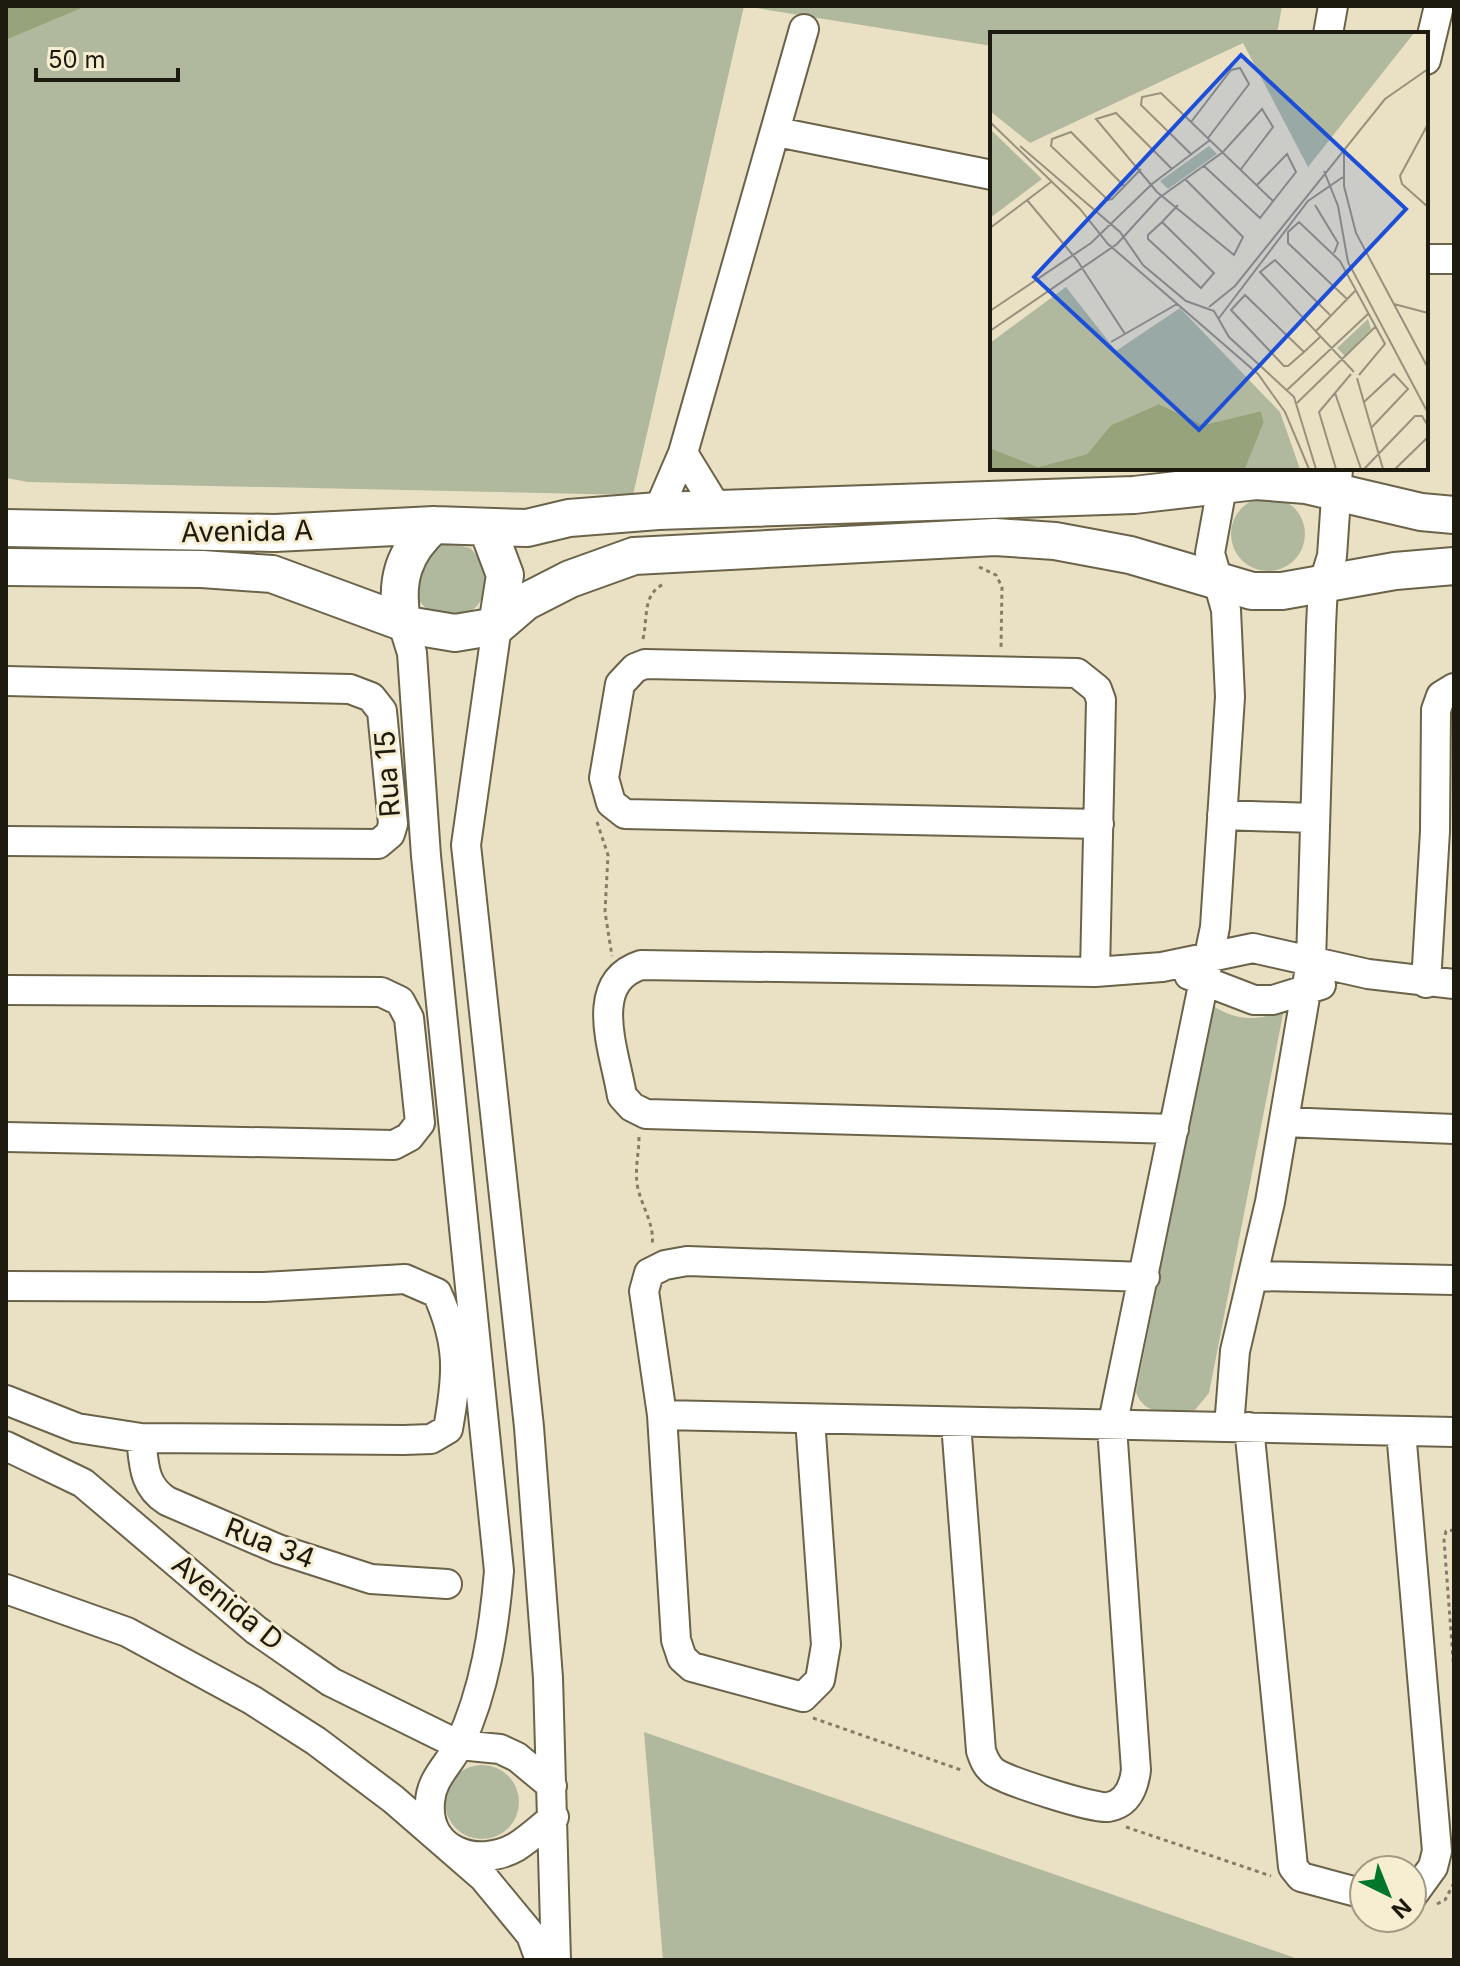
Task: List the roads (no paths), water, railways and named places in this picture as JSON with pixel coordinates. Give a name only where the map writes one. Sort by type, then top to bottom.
[{"type":"main road","name":"Avenida A","points":[[6,528],[275,533],[434,525],[527,528],[569,518],[658,511],[1026,500],[1227,477],[1306,485],[1337,480],[1421,512],[1454,515]]},
{"type":"main road","points":[[434,525],[411,549],[399,580],[402,621],[441,633],[468,633],[497,626],[525,602],[570,579],[634,556],[995,537],[1055,541],[1115,552],[1252,591],[1323,585],[1395,571],[1454,566]]},
{"type":"main road","points":[[487,527],[505,575],[497,626]]},
{"type":"main road","points":[[497,626],[514,588],[527,528]]},
{"type":"main road","name":"Avenida A","points":[[6,567],[174,568],[272,574],[402,621]]},
{"type":"street","points":[[1328,32],[1333,6]]},
{"type":"street","points":[[1428,52],[1439,6]]},
{"type":"street","points":[[658,511],[683,453],[804,29]]},
{"type":"street","points":[[777,132],[990,175]]},
{"type":"street","points":[[683,453],[718,510]]},
{"type":"street","points":[[956,1423],[981,1751],[987,1766],[996,1774],[1061,1797],[1106,1808],[1127,1796],[1134,1787],[1136,1770],[1112,1427],[1207,967],[1222,815],[1229,654],[1226,610],[1210,553],[1227,477]]},
{"type":"street","points":[[1337,480],[1332,556],[1323,585],[1308,975],[1284,1122],[1235,1351],[1239,1427],[1293,1867],[1301,1877],[1348,1890]]},
{"type":"street","points":[[402,621],[412,653],[426,856],[499,1571],[494,1618],[480,1688],[459,1745],[432,1787],[431,1827],[438,1841],[453,1851],[497,1853],[513,1849],[554,1817]]},
{"type":"street","points":[[497,626],[466,845],[529,1427],[546,1633],[556,1960]]},
{"type":"street","points":[[1095,972],[1099,824],[1101,700],[1097,689],[1077,673],[645,664],[635,668],[620,684],[604,778],[611,803],[625,814],[1099,824]]},
{"type":"street","name":"Rua 15","points":[[6,681],[350,689],[361,693],[371,697],[382,711],[393,824],[390,834],[378,844],[6,841]]},
{"type":"street","points":[[1426,983],[1444,831],[1436,710],[1441,696],[1454,688]]},
{"type":"street","points":[[1222,815],[1313,818]]},
{"type":"street","points":[[1174,1129],[646,1114],[632,1107],[622,1096],[607,1004],[611,986],[624,971],[641,965],[1095,972],[1207,967],[1253,948],[1308,975],[1368,974],[1454,984]]},
{"type":"street","points":[[1207,967],[1254,1000],[1273,1000],[1308,975]]},
{"type":"street","points":[[6,990],[381,992],[400,1001],[409,1018],[420,1123],[409,1137],[394,1145],[6,1137]]},
{"type":"street","points":[[1284,1122],[1454,1129]]},
{"type":"street","points":[[810,1419],[826,1645],[820,1680],[803,1697],[692,1667],[682,1658],[676,1640],[662,1415],[644,1291],[649,1273],[665,1265],[687,1261],[1145,1277]]},
{"type":"street","points":[[1253,1276],[1454,1280]]},
{"type":"street","points":[[6,1286],[264,1287],[405,1279],[437,1293],[454,1331],[455,1393],[448,1429],[431,1439],[141,1438],[77,1428],[6,1400]]},
{"type":"street","points":[[662,1415],[1454,1432]]},
{"type":"street","points":[[1401,1431],[1437,1851],[1428,1874]]},
{"type":"street","name":"Rua 34","points":[[141,1438],[145,1475],[153,1493],[167,1501],[278,1549],[371,1579],[447,1584]]},
{"type":"street","name":"Avenida D","points":[[6,1446],[83,1483],[256,1630],[331,1682],[459,1745]]},
{"type":"street","points":[[6,1589],[127,1632],[252,1700],[316,1741],[393,1799],[484,1878],[531,1935],[540,1960]]},
{"type":"street","points":[[413,1723],[461,1706],[480,1688]]},
{"type":"street","points":[[459,1745],[500,1749],[517,1757],[552,1786]]}]
